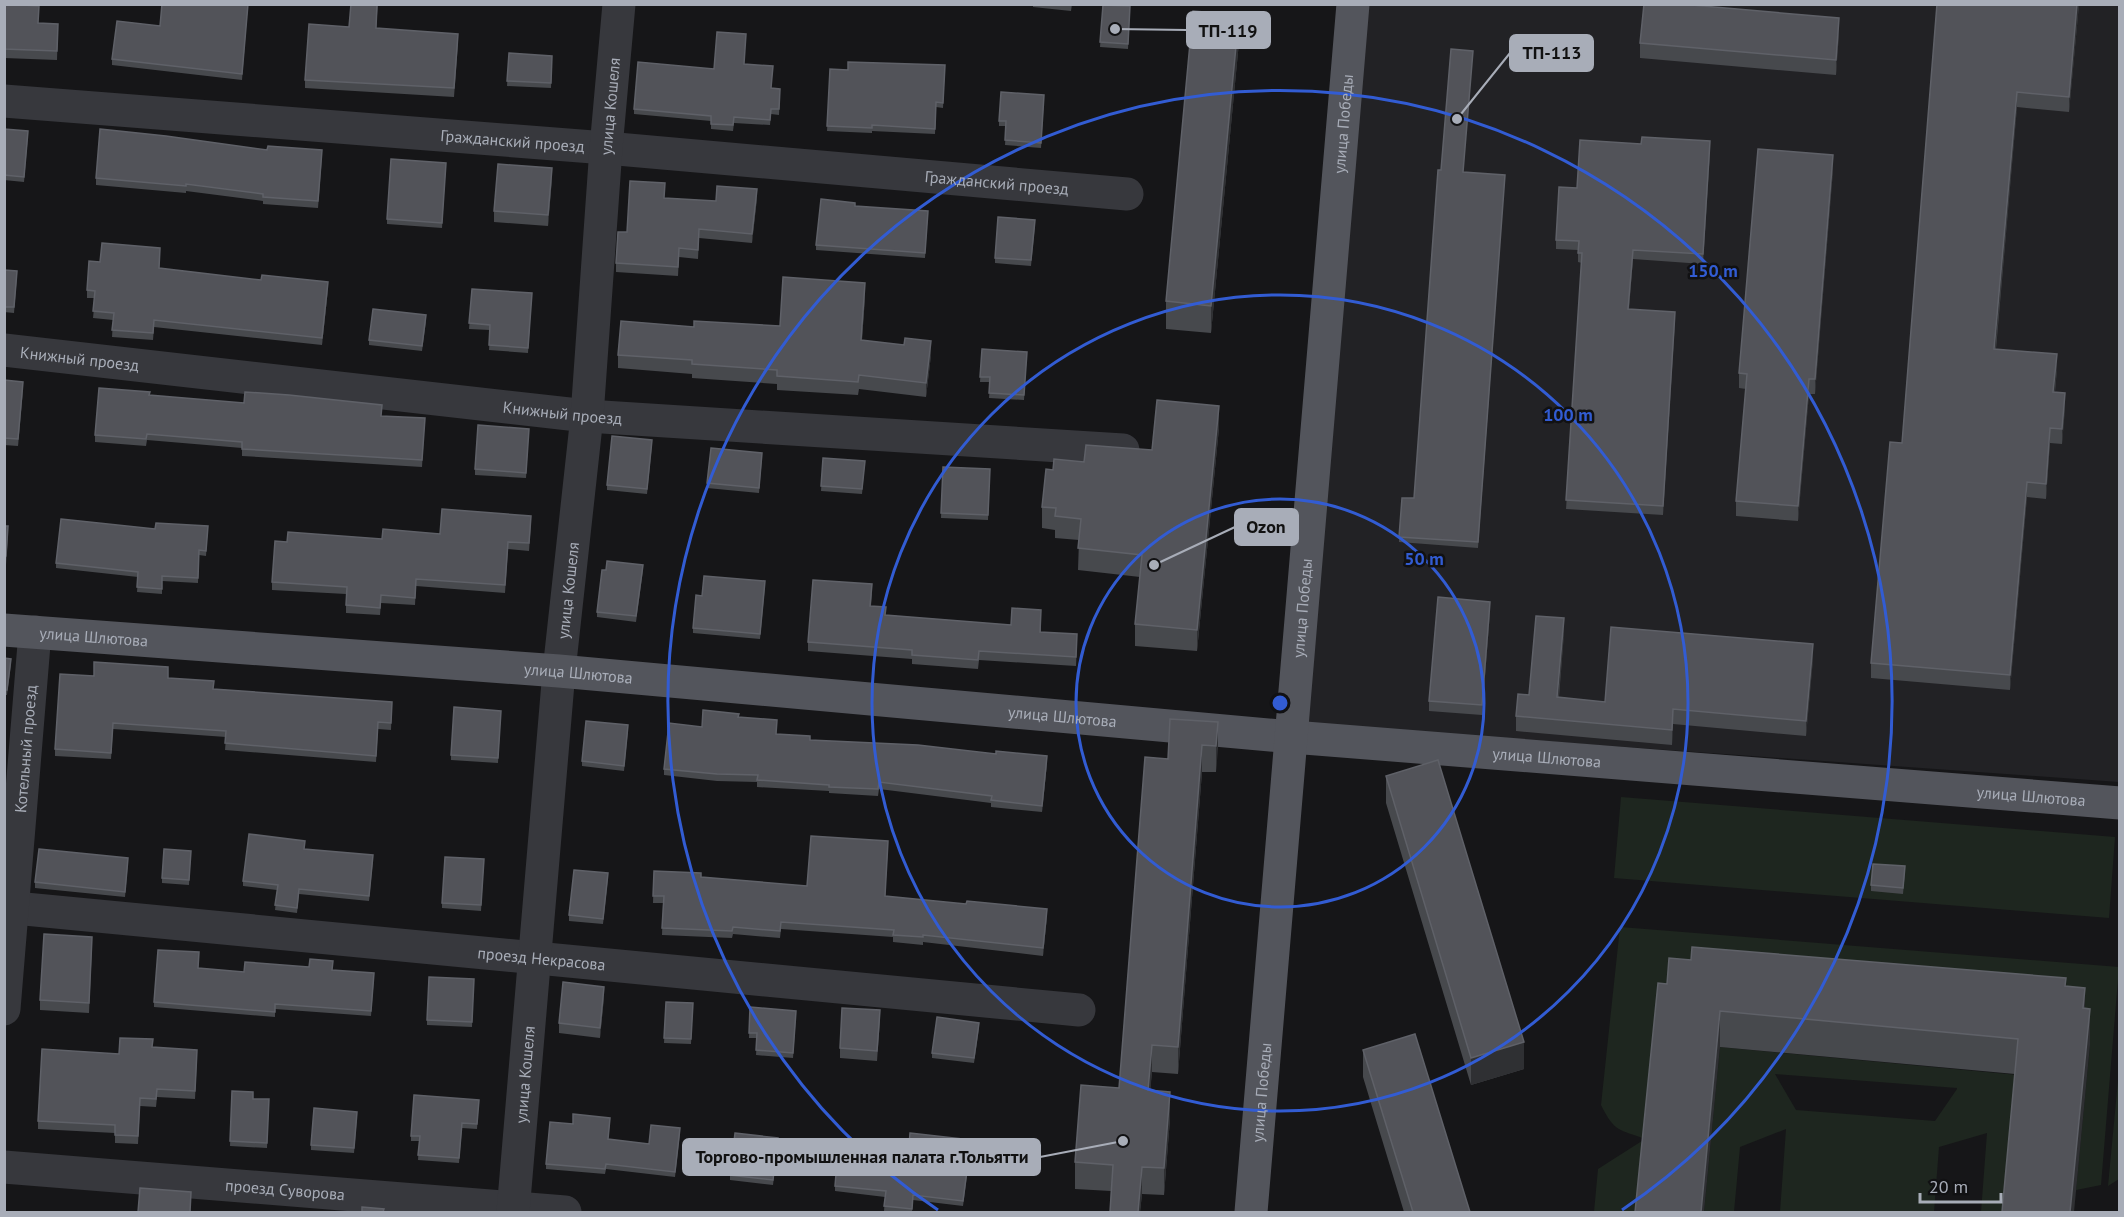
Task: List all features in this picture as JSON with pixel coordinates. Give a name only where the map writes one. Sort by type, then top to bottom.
[{"type":"main road","name":"улица Победы","points":[[1251,1212],[1353,4]]},
{"type":"main road","name":"улица Шлютова","points":[[20,631],[560,671],[1292,737],[2120,803]]},
{"type":"street","name":"улица Кошеля","points":[[513,1210],[560,671],[586,416],[619,4]]},
{"type":"street","name":"Гражданский проезд","points":[[4,101],[606,148],[1127,194]]},
{"type":"street","name":"Книжный проезд","points":[[4,350],[586,416],[1123,450]]},
{"type":"street","name":"Котельный проезд","points":[[4,1008],[20,631]]},
{"type":"street","name":"проезд Некрасова","points":[[9,908],[1079,1010]]},
{"type":"street","name":"проезд Суворова","points":[[4,1167],[211,1198],[565,1212]]},
{"type":"shaded area","points":[[1362,5],[2119,5],[2119,782],[1303,724]]},
{"type":"shaded area","points":[[1621,797],[2115,837],[2109,918],[1614,878]]},
{"type":"shaded area","points":[[1620,927],[2119,967],[2101,1185],[2076,1190],[2090,1045],[1693,983],[1639,1212],[1594,1212],[1598,1169],[1645,1139],[1618,1129],[1610,1121],[1601,1105]]},
{"type":"shaded area","points":[[1720,1047],[2018,1075],[2005,1212],[1981,1212],[1987,1133],[1939,1147],[1934,1212],[1780,1212],[1786,1129],[1740,1147],[1734,1212],[1704,1212]],"holes":[[[1775,1074],[1957,1088],[1935,1121],[1796,1110]]]},
{"type":"shaded area","points":[[2119,1070],[2119,1179],[2108,1186]]},
{"type":"building","points":[[4,4],[39,6],[38,23],[58,24],[57,51],[4,49]]},
{"type":"building","points":[[162,4],[248,4],[242,74],[112,59],[117,21],[160,26]]},
{"type":"building","points":[[351,4],[377,4],[376,28],[458,34],[454,88],[305,80],[309,24],[349,27]]},
{"type":"building","points":[[1644,4],[1680,4],[1839,18],[1836,60],[1640,43]]},
{"type":"building","points":[[1937,4],[2077,4],[2069,97],[2017,92],[1994,349],[2057,354],[2053,392],[2065,393],[2062,429],[2050,428],[2046,484],[2027,482],[2010,675],[1871,663],[1890,442],[1902,443]]},
{"type":"building","points":[[1103,5],[1130,6],[1128,44],[1100,42]]},
{"type":"building","points":[[1193,11],[1239,15],[1211,306],[1166,301]]},
{"type":"building","points":[[717,32],[746,34],[744,64],[773,66],[771,88],[780,89],[779,109],[771,109],[770,120],[734,117],[733,125],[711,124],[711,116],[634,109],[638,62],[714,69]]},
{"type":"building","points":[[1451,49],[1473,51],[1463,172],[1505,175],[1478,542],[1399,537],[1402,498],[1414,498],[1438,170],[1441,170]]},
{"type":"building","points":[[509,53],[552,56],[551,83],[507,81]]},
{"type":"building","points":[[848,62],[945,65],[943,103],[936,102],[935,129],[872,125],[872,128],[827,126],[830,69],[848,70]]},
{"type":"building","points":[[1001,92],[1044,95],[1041,143],[1005,140],[1006,121],[999,121]]},
{"type":"building","points":[[4,129],[28,131],[24,177],[4,175]]},
{"type":"building","points":[[100,129],[267,150],[268,146],[322,150],[318,201],[263,197],[263,194],[186,184],[186,186],[96,178]]},
{"type":"building","points":[[1642,137],[1710,141],[1703,254],[1633,250],[1628,309],[1675,312],[1663,506],[1566,500],[1582,253],[1578,253],[1579,241],[1556,240],[1559,187],[1577,188],[1580,140],[1641,144]]},
{"type":"building","points":[[1758,149],[1833,155],[1815,379],[1809,379],[1798,506],[1736,501],[1747,374],[1739,373]]},
{"type":"building","points":[[391,159],[446,163],[442,223],[387,219]]},
{"type":"building","points":[[498,164],[552,168],[548,215],[494,211]]},
{"type":"building","points":[[630,181],[665,183],[664,198],[716,201],[717,186],[757,189],[752,234],[699,229],[698,250],[679,248],[678,267],[616,263],[618,232],[627,232]]},
{"type":"building","points":[[821,199],[855,203],[855,206],[928,211],[925,253],[816,245]]},
{"type":"building","points":[[998,217],[1035,220],[1031,260],[995,258]]},
{"type":"building","points":[[102,243],[160,248],[159,268],[261,280],[262,275],[328,282],[322,338],[154,320],[153,333],[112,330],[114,313],[93,311],[95,291],[87,290],[89,261],[100,262]]},
{"type":"building","points":[[4,270],[17,271],[14,307],[4,307]]},
{"type":"building","points":[[783,277],[865,283],[861,340],[904,345],[905,338],[931,341],[926,383],[859,375],[858,382],[777,376],[777,370],[692,364],[692,360],[618,355],[621,321],[694,327],[694,321],[780,326]]},
{"type":"building","points":[[472,289],[532,293],[528,348],[489,345],[490,325],[469,323]]},
{"type":"building","points":[[373,309],[426,315],[422,346],[369,340]]},
{"type":"building","points":[[982,349],[1027,352],[1024,395],[989,393],[990,377],[980,377]]},
{"type":"building","points":[[4,380],[23,382],[18,439],[4,438]]},
{"type":"building","points":[[99,388],[150,392],[149,395],[244,403],[245,392],[382,405],[381,416],[425,418],[422,460],[242,449],[242,442],[147,434],[146,439],[95,435]]},
{"type":"building","points":[[1157,400],[1219,406],[1197,630],[1135,624],[1142,555],[1078,548],[1081,519],[1055,516],[1056,508],[1042,507],[1046,469],[1053,470],[1054,459],[1084,462],[1086,445],[1152,450]]},
{"type":"building","points":[[478,425],[529,429],[526,473],[475,469]]},
{"type":"building","points":[[612,436],[652,440],[647,489],[607,485]]},
{"type":"building","points":[[711,448],[762,453],[759,488],[707,483]]},
{"type":"building","points":[[823,458],[865,461],[862,489],[821,486]]},
{"type":"building","points":[[943,467],[990,469],[988,515],[941,513]]},
{"type":"building","points":[[442,509],[531,516],[529,543],[508,542],[505,585],[416,579],[415,598],[381,595],[380,608],[346,605],[347,587],[272,582],[275,541],[287,542],[288,532],[382,539],[383,529],[440,534]]},
{"type":"building","points":[[61,519],[155,529],[156,523],[208,526],[206,551],[199,550],[198,578],[162,576],[162,589],[137,587],[138,572],[56,563]]},
{"type":"building","points":[[4,526],[8,526],[6,556],[4,556]]},
{"type":"building","points":[[607,561],[643,565],[636,616],[597,612],[602,570],[606,570]]},
{"type":"building","points":[[704,576],[765,581],[760,634],[693,628],[696,595],[702,596]]},
{"type":"building","points":[[813,580],[872,584],[870,606],[886,607],[885,615],[1011,625],[1012,608],[1041,610],[1040,632],[1077,634],[1076,657],[979,651],[978,660],[912,655],[912,650],[808,642]]},
{"type":"building","points":[[1438,597],[1490,602],[1482,705],[1429,701]]},
{"type":"building","points":[[1536,616],[1564,618],[1557,697],[1605,702],[1611,627],[1813,644],[1806,721],[1673,709],[1672,730],[1516,716],[1518,694],[1529,695]]},
{"type":"building","points":[[4,658],[11,659],[7,690],[4,690]]},
{"type":"building","points":[[94,662],[168,667],[168,678],[214,681],[213,689],[392,702],[391,723],[378,722],[376,756],[225,743],[226,731],[113,723],[111,753],[55,749],[60,674],[94,676]]},
{"type":"building","points":[[454,707],[501,711],[498,758],[451,755]]},
{"type":"building","points":[[703,710],[739,714],[738,717],[777,720],[776,734],[810,736],[810,740],[918,745],[996,754],[996,751],[1047,756],[1042,806],[991,800],[992,796],[879,782],[878,789],[829,787],[829,785],[757,780],[758,775],[664,769],[669,723],[702,727]]},
{"type":"building","points":[[1170,719],[1218,722],[1216,746],[1202,745],[1178,1047],[1152,1045],[1148,1090],[1170,1092],[1164,1168],[1142,1167],[1138,1212],[1110,1212],[1113,1165],[1075,1162],[1081,1085],[1119,1088],[1145,757],[1168,759]]},
{"type":"building","points":[[586,721],[628,725],[624,766],[582,761]]},
{"type":"building","points":[[1438,760],[1524,1042],[1471,1058],[1386,776]]},
{"type":"building","points":[[249,834],[305,841],[304,849],[373,855],[369,896],[299,889],[297,908],[275,905],[278,885],[243,881]]},
{"type":"building","points":[[811,836],[888,841],[885,896],[1047,909],[1043,948],[923,935],[923,937],[893,935],[894,930],[781,922],[780,931],[733,927],[732,931],[662,928],[664,896],[653,896],[654,871],[701,873],[701,877],[807,886]]},
{"type":"building","points":[[39,849],[128,858],[125,892],[35,882]]},
{"type":"building","points":[[164,849],[191,851],[189,880],[162,878]]},
{"type":"building","points":[[445,857],[484,859],[481,905],[442,903]]},
{"type":"building","points":[[1873,864],[1905,866],[1903,888],[1871,885]]},
{"type":"building","points":[[574,870],[608,873],[603,919],[569,915]]},
{"type":"building","points":[[44,934],[92,937],[89,1003],[40,1000]]},
{"type":"building","points":[[1692,947],[2066,978],[2065,986],[2085,988],[2083,1008],[2090,1009],[2070,1212],[2002,1212],[2018,1039],[1720,1011],[1701,1212],[1635,1212],[1658,983],[1667,984],[1669,958],[1691,960]]},
{"type":"building","points":[[158,950],[199,952],[198,968],[244,972],[245,962],[309,967],[310,959],[333,961],[332,970],[374,973],[371,1011],[275,1004],[275,1012],[154,1002]]},
{"type":"building","points":[[429,977],[474,979],[472,1022],[427,1020]]},
{"type":"building","points":[[563,982],[604,987],[600,1028],[559,1023]]},
{"type":"building","points":[[666,1002],[693,1003],[691,1039],[664,1038]]},
{"type":"building","points":[[750,1007],[796,1011],[793,1053],[756,1050],[757,1033],[749,1033]]},
{"type":"building","points":[[842,1008],[880,1010],[877,1051],[840,1048]]},
{"type":"building","points":[[937,1017],[979,1023],[974,1058],[932,1053]]},
{"type":"building","points":[[1415,1034],[1470,1212],[1413,1212],[1363,1050]]},
{"type":"building","points":[[120,1038],[153,1039],[152,1047],[197,1050],[195,1091],[157,1089],[156,1099],[140,1098],[138,1136],[115,1135],[115,1125],[38,1121],[42,1049],[119,1054]]},
{"type":"building","points":[[232,1091],[253,1092],[253,1099],[269,1099],[267,1143],[230,1141]]},
{"type":"building","points":[[414,1095],[479,1100],[477,1124],[462,1123],[459,1158],[418,1155],[420,1136],[411,1136]]},
{"type":"building","points":[[314,1108],[357,1112],[354,1148],[311,1145]]},
{"type":"building","points":[[573,1114],[610,1118],[608,1139],[649,1144],[651,1125],[680,1128],[675,1172],[606,1164],[605,1169],[546,1164],[550,1122],[573,1124]]},
{"type":"building","points":[[735,1133],[778,1138],[773,1180],[730,1175]]},
{"type":"building","points":[[910,1133],[971,1140],[963,1201],[913,1195],[912,1209],[884,1206],[886,1191],[835,1186],[838,1151],[908,1158]]},
{"type":"building","points":[[140,1188],[191,1192],[190,1212],[138,1212]]},
{"type":"building","points":[[362,1207],[384,1209],[383,1212],[362,1212]]},
{"type":"place","name":"ТП-119","points":[[1115,29]]},
{"type":"place","name":"ТП-113","points":[[1457,119]]},
{"type":"place","name":"Ozon","points":[[1154,565]]},
{"type":"place","name":"Торгово-промышленная палата г.Тольятти","points":[[1123,1141]]}]
